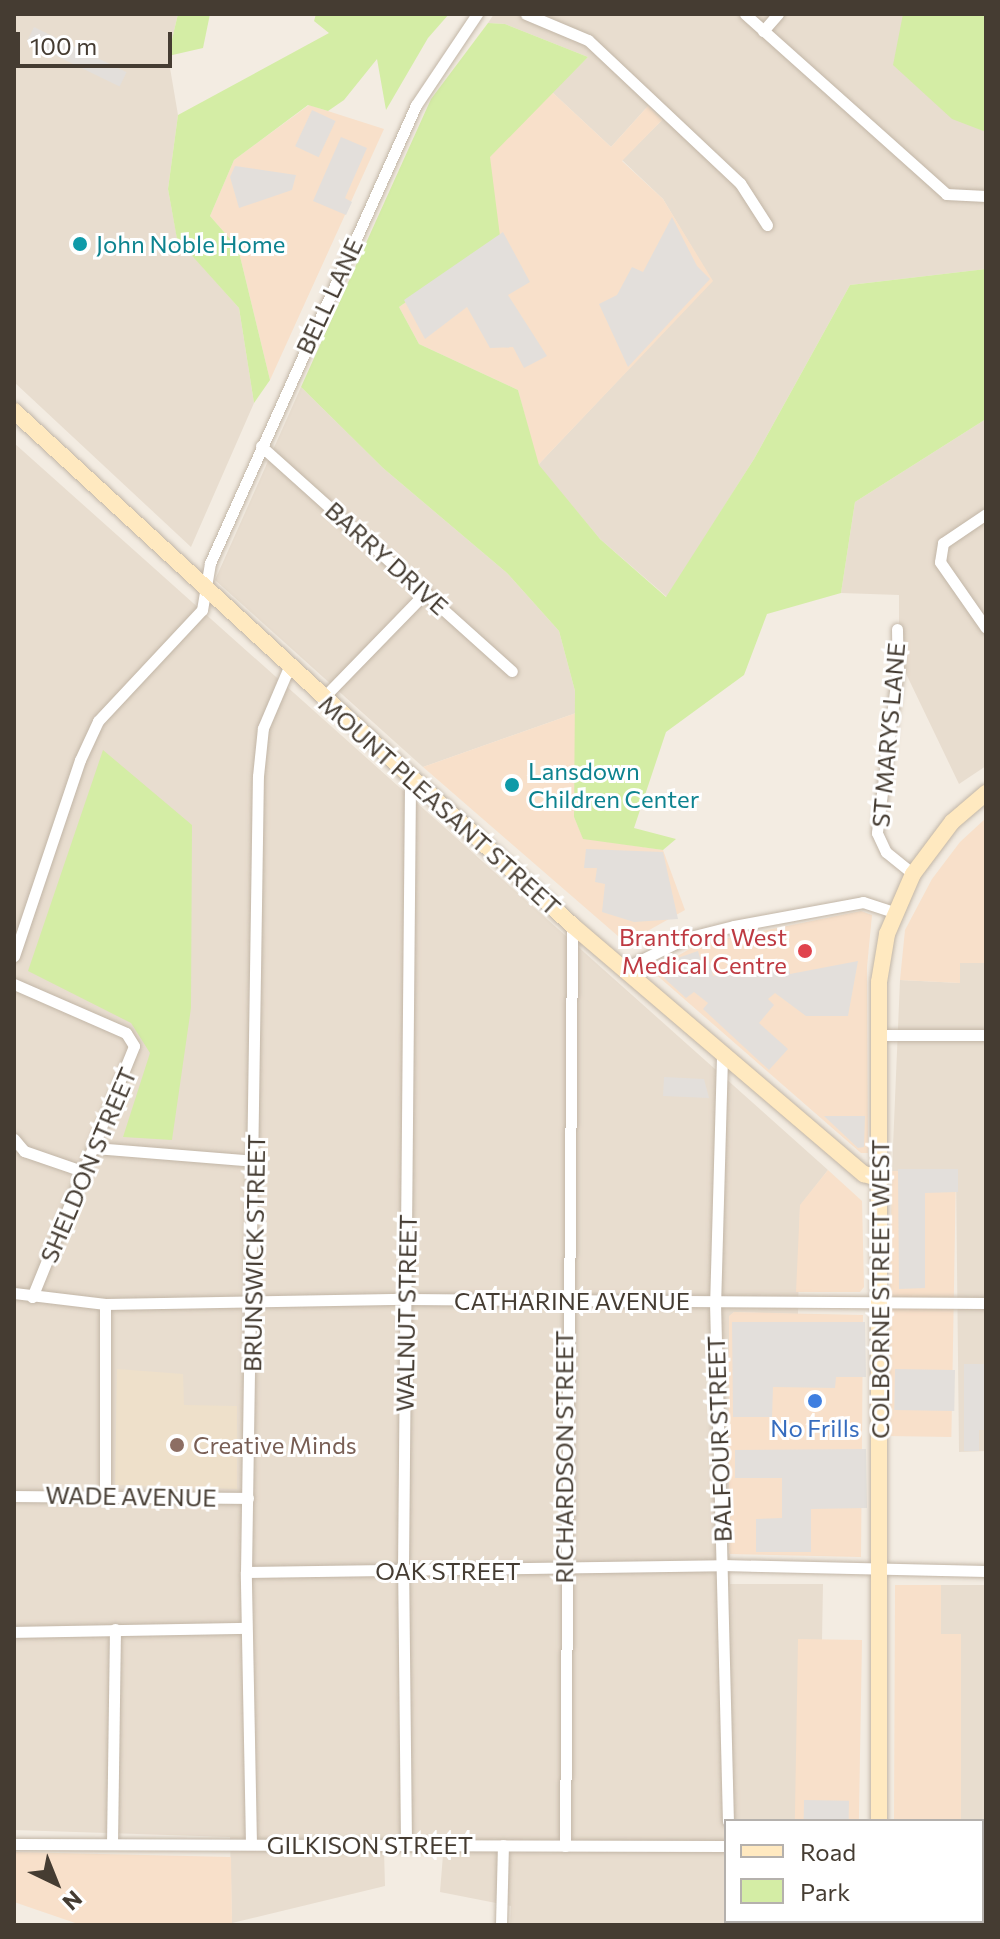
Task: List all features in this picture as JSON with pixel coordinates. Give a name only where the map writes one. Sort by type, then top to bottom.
[{"type":"main road","name":"MOUNT PLEASANT STREET","points":[[14,411],[410,781],[572,925],[722,1057],[864,1174],[881,1179]]},
{"type":"main road","name":"COLBORNE STREET WEST","points":[[879,1819],[879,982],[894,912],[913,874],[952,822],[986,793]]},
{"type":"street","name":"BELL LANE","points":[[14,956],[80,760],[98,721],[202,610],[210,563],[416,105],[477,14]]},
{"type":"street","points":[[526,14],[588,40],[740,183],[767,225]]},
{"type":"street","points":[[745,14],[946,194],[986,196]]},
{"type":"street","points":[[763,31],[778,14]]},
{"type":"street","name":"BARRY DRIVE","points":[[261,446],[512,671]]},
{"type":"street","points":[[986,514],[943,543],[940,562],[986,628]]},
{"type":"street","points":[[322,699],[426,592]]},
{"type":"street","name":"ST MARYS LANE","points":[[897,629],[898,668],[877,833],[886,852],[913,874]]},
{"type":"street","name":"BRUNSWICK STREET","points":[[251,1844],[246,1572],[256,1161],[258,776],[263,728],[289,667]]},
{"type":"street","name":"WALNUT STREET","points":[[406,1844],[403,1571],[410,781]]},
{"type":"street","points":[[623,969],[686,938],[734,926],[855,903],[894,912]]},
{"type":"street","name":"RICHARDSON STREET","points":[[565,1846],[565,1303],[572,925]]},
{"type":"street","name":"SHELDON STREET","points":[[14,984],[126,1033],[134,1053],[82,1171],[32,1297]]},
{"type":"street","points":[[880,1035],[986,1035]]},
{"type":"street","name":"BALFOUR STREET","points":[[722,1057],[715,1302],[728,1819]]},
{"type":"street","points":[[14,1139],[24,1151],[82,1171]]},
{"type":"street","points":[[94,1148],[256,1161]]},
{"type":"street","name":"CATHARINE AVENUE","points":[[14,1293],[105,1304],[406,1299],[565,1303],[986,1303]]},
{"type":"street","points":[[105,1304],[105,1495]]},
{"type":"street","name":"WADE AVENUE","points":[[14,1496],[248,1498]]},
{"type":"street","name":"OAK STREET","points":[[246,1572],[564,1571],[722,1565],[986,1571]]},
{"type":"street","points":[[14,1632],[246,1628]]},
{"type":"street","points":[[112,1844],[115,1629]]},
{"type":"street","name":"GILKISON STREET","points":[[14,1844],[724,1846]]},
{"type":"street","points":[[501,1925],[503,1845]]},
{"type":"shaded area","points":[[14,14],[178,14],[168,56],[178,115],[168,189],[177,238],[239,308],[254,403],[191,547],[14,382]]},
{"type":"shaded area","points":[[494,14],[986,14],[986,269],[850,285],[754,459],[667,597],[600,539],[538,465],[712,281],[663,199],[622,160],[662,120],[648,106],[611,147],[552,92],[588,57],[505,24],[488,23]]},
{"type":"shaded area","points":[[34,27],[127,72],[120,87],[27,41]]},
{"type":"shaded area","points":[[552,92],[611,147],[648,106],[662,120],[622,161],[663,199],[713,281],[538,465],[518,390],[419,344],[399,307],[499,236],[489,157]]},
{"type":"shaded area","points":[[309,105],[384,129],[270,380],[238,248],[210,216],[234,160]]},
{"type":"shaded area","points":[[312,110],[336,121],[319,157],[295,146]]},
{"type":"shaded area","points":[[341,137],[367,148],[345,198],[352,202],[346,215],[313,201]]},
{"type":"shaded area","points":[[235,166],[296,175],[292,190],[239,208],[230,177]]},
{"type":"shaded area","points":[[672,217],[697,266],[710,279],[628,367],[599,304],[617,295],[632,267],[643,272]]},
{"type":"shaded area","points":[[503,232],[530,282],[508,295],[547,356],[524,368],[513,347],[490,348],[467,307],[425,339],[404,300]]},
{"type":"shaded area","points":[[301,387],[383,468],[507,573],[559,631],[575,691],[576,713],[423,767],[215,580]]},
{"type":"shaded area","points":[[986,419],[986,766],[959,784],[899,659],[899,595],[841,593],[855,502]]},
{"type":"shaded area","points":[[14,443],[828,1170],[800,1206],[798,1314],[734,1312],[729,1317],[730,1584],[823,1584],[822,1641],[798,1643],[798,1819],[724,1819],[724,1923],[857,1925],[510,1925],[511,1906],[440,1892],[443,1855],[384,1851],[385,1886],[232,1923],[230,1837],[14,1830]]},
{"type":"shaded area","points":[[576,713],[574,817],[583,838],[663,850],[685,910],[626,943],[423,767]]},
{"type":"shaded area","points":[[986,818],[986,963],[960,963],[960,983],[900,980],[905,930],[932,879],[960,842]]},
{"type":"shaded area","points":[[586,849],[663,852],[678,919],[634,922],[602,912],[605,884],[595,882],[597,868],[584,868]]},
{"type":"shaded area","points":[[861,911],[872,915],[867,967],[868,1153],[861,1153],[652,971],[698,944]]},
{"type":"shaded area","points":[[698,951],[701,961],[709,959],[713,976],[779,963],[788,966],[790,974],[858,961],[848,1016],[806,1016],[775,993],[768,999],[774,1005],[759,1023],[788,1049],[769,1070],[703,1009],[708,1003],[694,992],[686,998],[664,978],[671,970],[669,961]]},
{"type":"shaded area","points":[[959,963],[986,963],[986,1451],[959,1452],[956,1172],[892,1171],[900,980],[960,983]]},
{"type":"shaded area","points":[[664,1077],[704,1079],[709,1098],[663,1096]]},
{"type":"shaded area","points":[[824,1116],[865,1116],[864,1147],[858,1148]]},
{"type":"shaded area","points":[[898,1169],[958,1169],[958,1192],[925,1193],[925,1288],[899,1289]]},
{"type":"shaded area","points":[[828,1170],[862,1201],[864,1287],[860,1292],[796,1292],[800,1205]]},
{"type":"shaded area","points":[[892,1171],[956,1172],[951,1437],[887,1436]]},
{"type":"shaded area","points":[[734,1312],[863,1315],[861,1557],[729,1554],[729,1316]]},
{"type":"shaded area","points":[[732,1322],[865,1322],[866,1377],[836,1377],[835,1388],[773,1387],[772,1417],[733,1417]]},
{"type":"shaded area","points":[[964,1364],[986,1364],[986,1430],[979,1430],[979,1451],[964,1451]]},
{"type":"shaded area","name":"Creative Minds","points":[[117,1369],[183,1374],[184,1405],[237,1406],[237,1489],[115,1485]]},
{"type":"shaded area","points":[[895,1369],[955,1370],[954,1411],[894,1410]]},
{"type":"shaded area","points":[[866,1449],[867,1508],[811,1509],[811,1552],[756,1552],[756,1519],[782,1518],[782,1478],[735,1478],[735,1450]]},
{"type":"shaded area","points":[[895,1585],[941,1585],[941,1634],[961,1634],[961,1819],[894,1819]]},
{"type":"shaded area","points":[[941,1585],[986,1585],[986,1832],[984,1819],[961,1819],[961,1635],[941,1634]]},
{"type":"shaded area","points":[[798,1639],[862,1640],[859,1819],[795,1819]]},
{"type":"shaded area","points":[[804,1800],[849,1801],[849,1819],[804,1819]]},
{"type":"shaded area","points":[[14,1852],[231,1857],[232,1923],[81,1925],[14,1902]]},
{"type":"green space","points":[[178,14],[210,14],[203,48],[168,56]]},
{"type":"green space","points":[[316,14],[449,14],[428,38],[386,110],[377,59],[344,100],[328,111],[308,105],[234,160],[210,216],[238,248],[270,380],[254,403],[239,308],[177,239],[168,189],[178,115],[329,33],[314,21]]},
{"type":"green space","points":[[903,14],[986,14],[986,132],[952,119],[893,65]]},
{"type":"green space","points":[[488,23],[505,24],[588,57],[490,157],[500,236],[399,307],[419,344],[518,390],[539,465],[600,539],[666,597],[754,459],[850,285],[986,269],[986,419],[855,502],[841,593],[767,614],[744,675],[666,732],[634,828],[676,839],[663,850],[583,839],[574,817],[575,691],[559,631],[507,573],[383,468],[301,387],[431,99]]},
{"type":"green space","points":[[103,750],[192,825],[191,1008],[172,1140],[123,1137],[150,1053],[131,1023],[28,971]]},
{"type":"green space","points":[[984,1890],[986,1925],[893,1925],[984,1923]]},
{"type":"place","name":"John Noble Home","points":[[80,244]]},
{"type":"place","name":"Lansdown Children Center","points":[[512,785]]},
{"type":"place","name":"Brantford West Medical Centre","points":[[805,951]]},
{"type":"place","name":"No Frills","points":[[815,1401]]},
{"type":"place","name":"Creative Minds","points":[[177,1445]]}]
